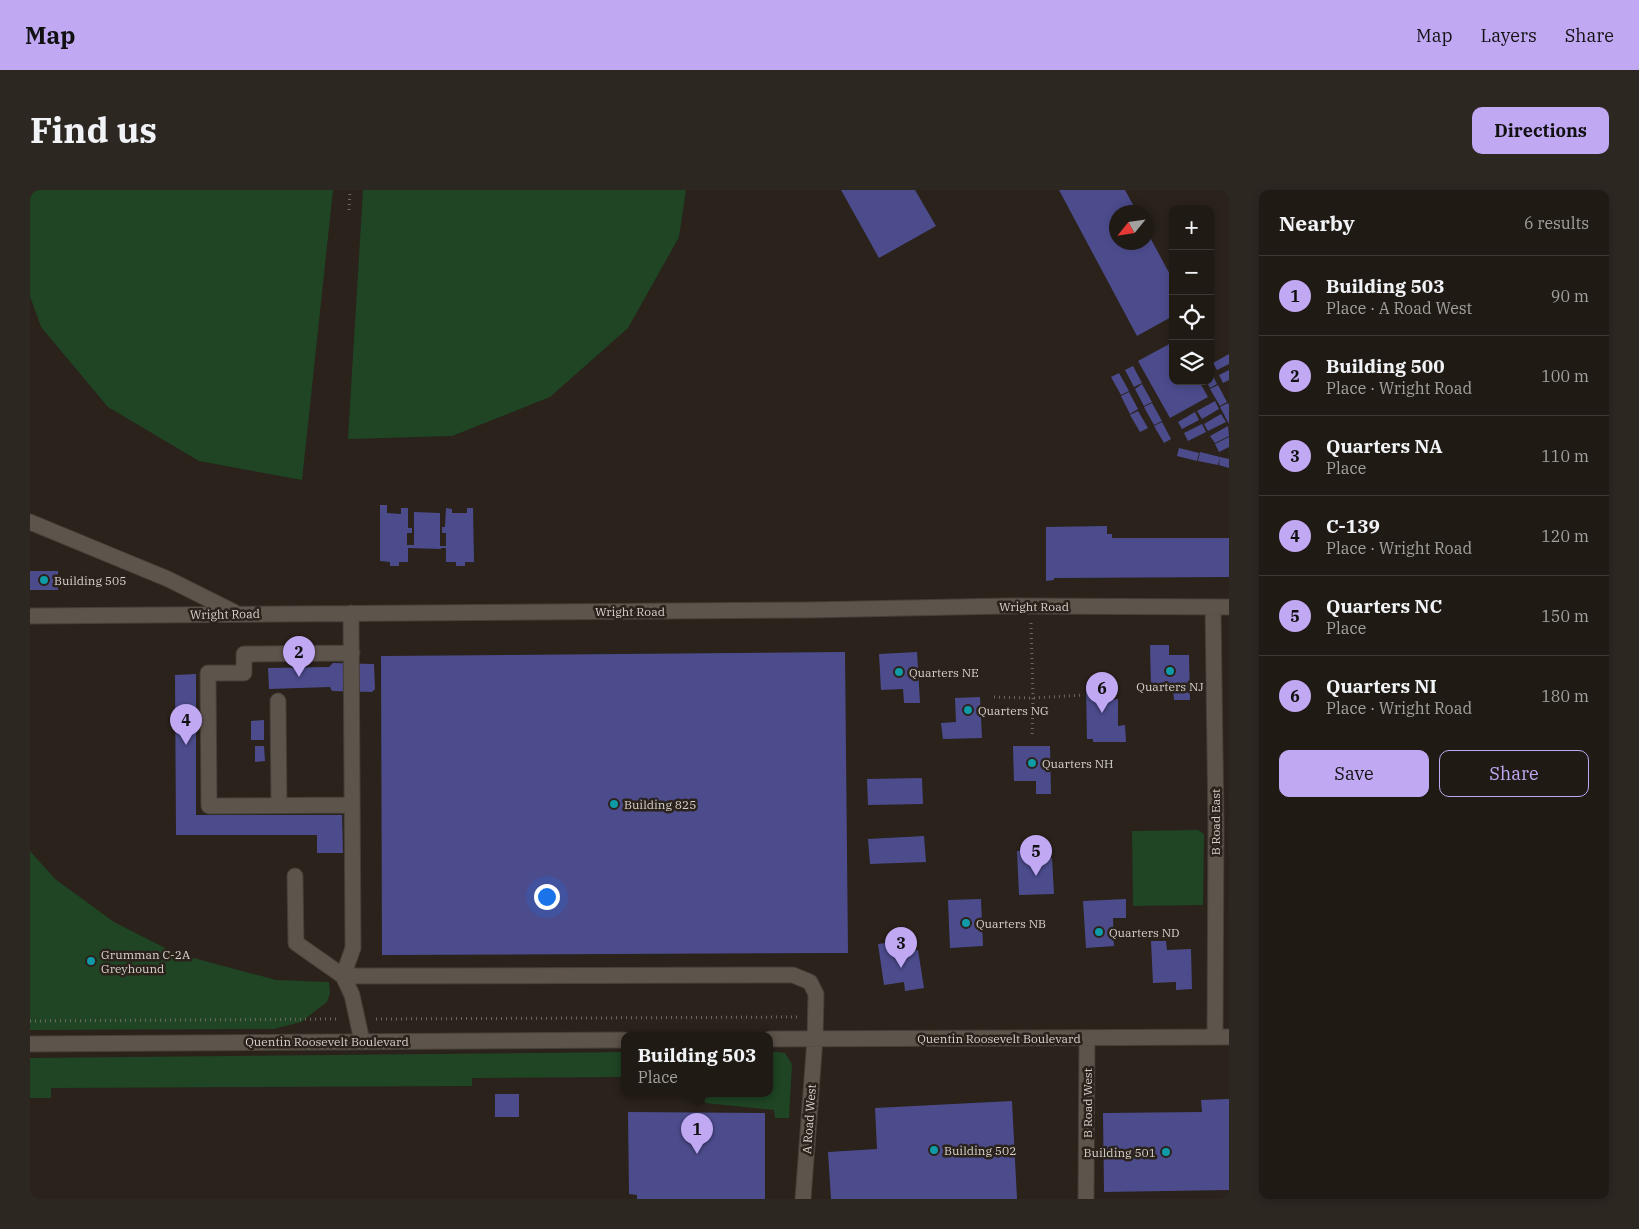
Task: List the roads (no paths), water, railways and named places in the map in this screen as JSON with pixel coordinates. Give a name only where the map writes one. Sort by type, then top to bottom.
[{"type":"street","points":[[30,522],[168,579],[238,614]]},
{"type":"street","name":"Wright Road","points":[[30,616],[797,610],[1031,606],[1229,607]]},
{"type":"street","name":"B Road East","points":[[1213,607],[1216,825],[1222,1037]]},
{"type":"street","points":[[343,976],[353,948],[351,613]]},
{"type":"street","points":[[352,653],[244,654],[244,673],[208,673],[209,806],[352,805]]},
{"type":"street","points":[[278,701],[279,806]]},
{"type":"street","points":[[295,876],[296,943],[343,976],[352,995],[362,1041]]},
{"type":"street","name":"A Road West","points":[[343,976],[793,975],[810,982],[816,994],[816,1017],[803,1199]]},
{"type":"street","name":"Quentin Roosevelt Boulevard","points":[[773,1039],[1222,1037]]},
{"type":"street","name":"B Road West","points":[[1086,1199],[1087,1038]]},
{"type":"street","name":"Quentin Roosevelt Boulevard","points":[[30,1044],[621,1040]]},
{"type":"place","name":"Building 505","points":[[44,580]]},
{"type":"place","name":"Quarters NJ","points":[[1170,671]]},
{"type":"place","name":"Quarters NE","points":[[899,672]]},
{"type":"place","name":"Building 500","points":[[299,677]]},
{"type":"place","name":"Quarters NG","points":[[968,710]]},
{"type":"place","name":"Quarters NI","points":[[1102,713]]},
{"type":"place","name":"C-139","points":[[186,745]]},
{"type":"place","name":"Quarters NH","points":[[1032,763]]},
{"type":"place","name":"Building 825","points":[[614,804]]},
{"type":"place","name":"Quarters NC","points":[[1036,876]]},
{"type":"place","name":"Quarters NB","points":[[966,923]]},
{"type":"place","name":"Quarters ND","points":[[1099,932]]},
{"type":"place","name":"Grumman C-2A Greyhound","points":[[91,961]]},
{"type":"place","name":"Quarters NA","points":[[901,968]]},
{"type":"place","name":"Building 502","points":[[934,1150]]},
{"type":"place","name":"Building 501","points":[[1166,1152]]},
{"type":"place","name":"Building 503","points":[[697,1154]]}]
